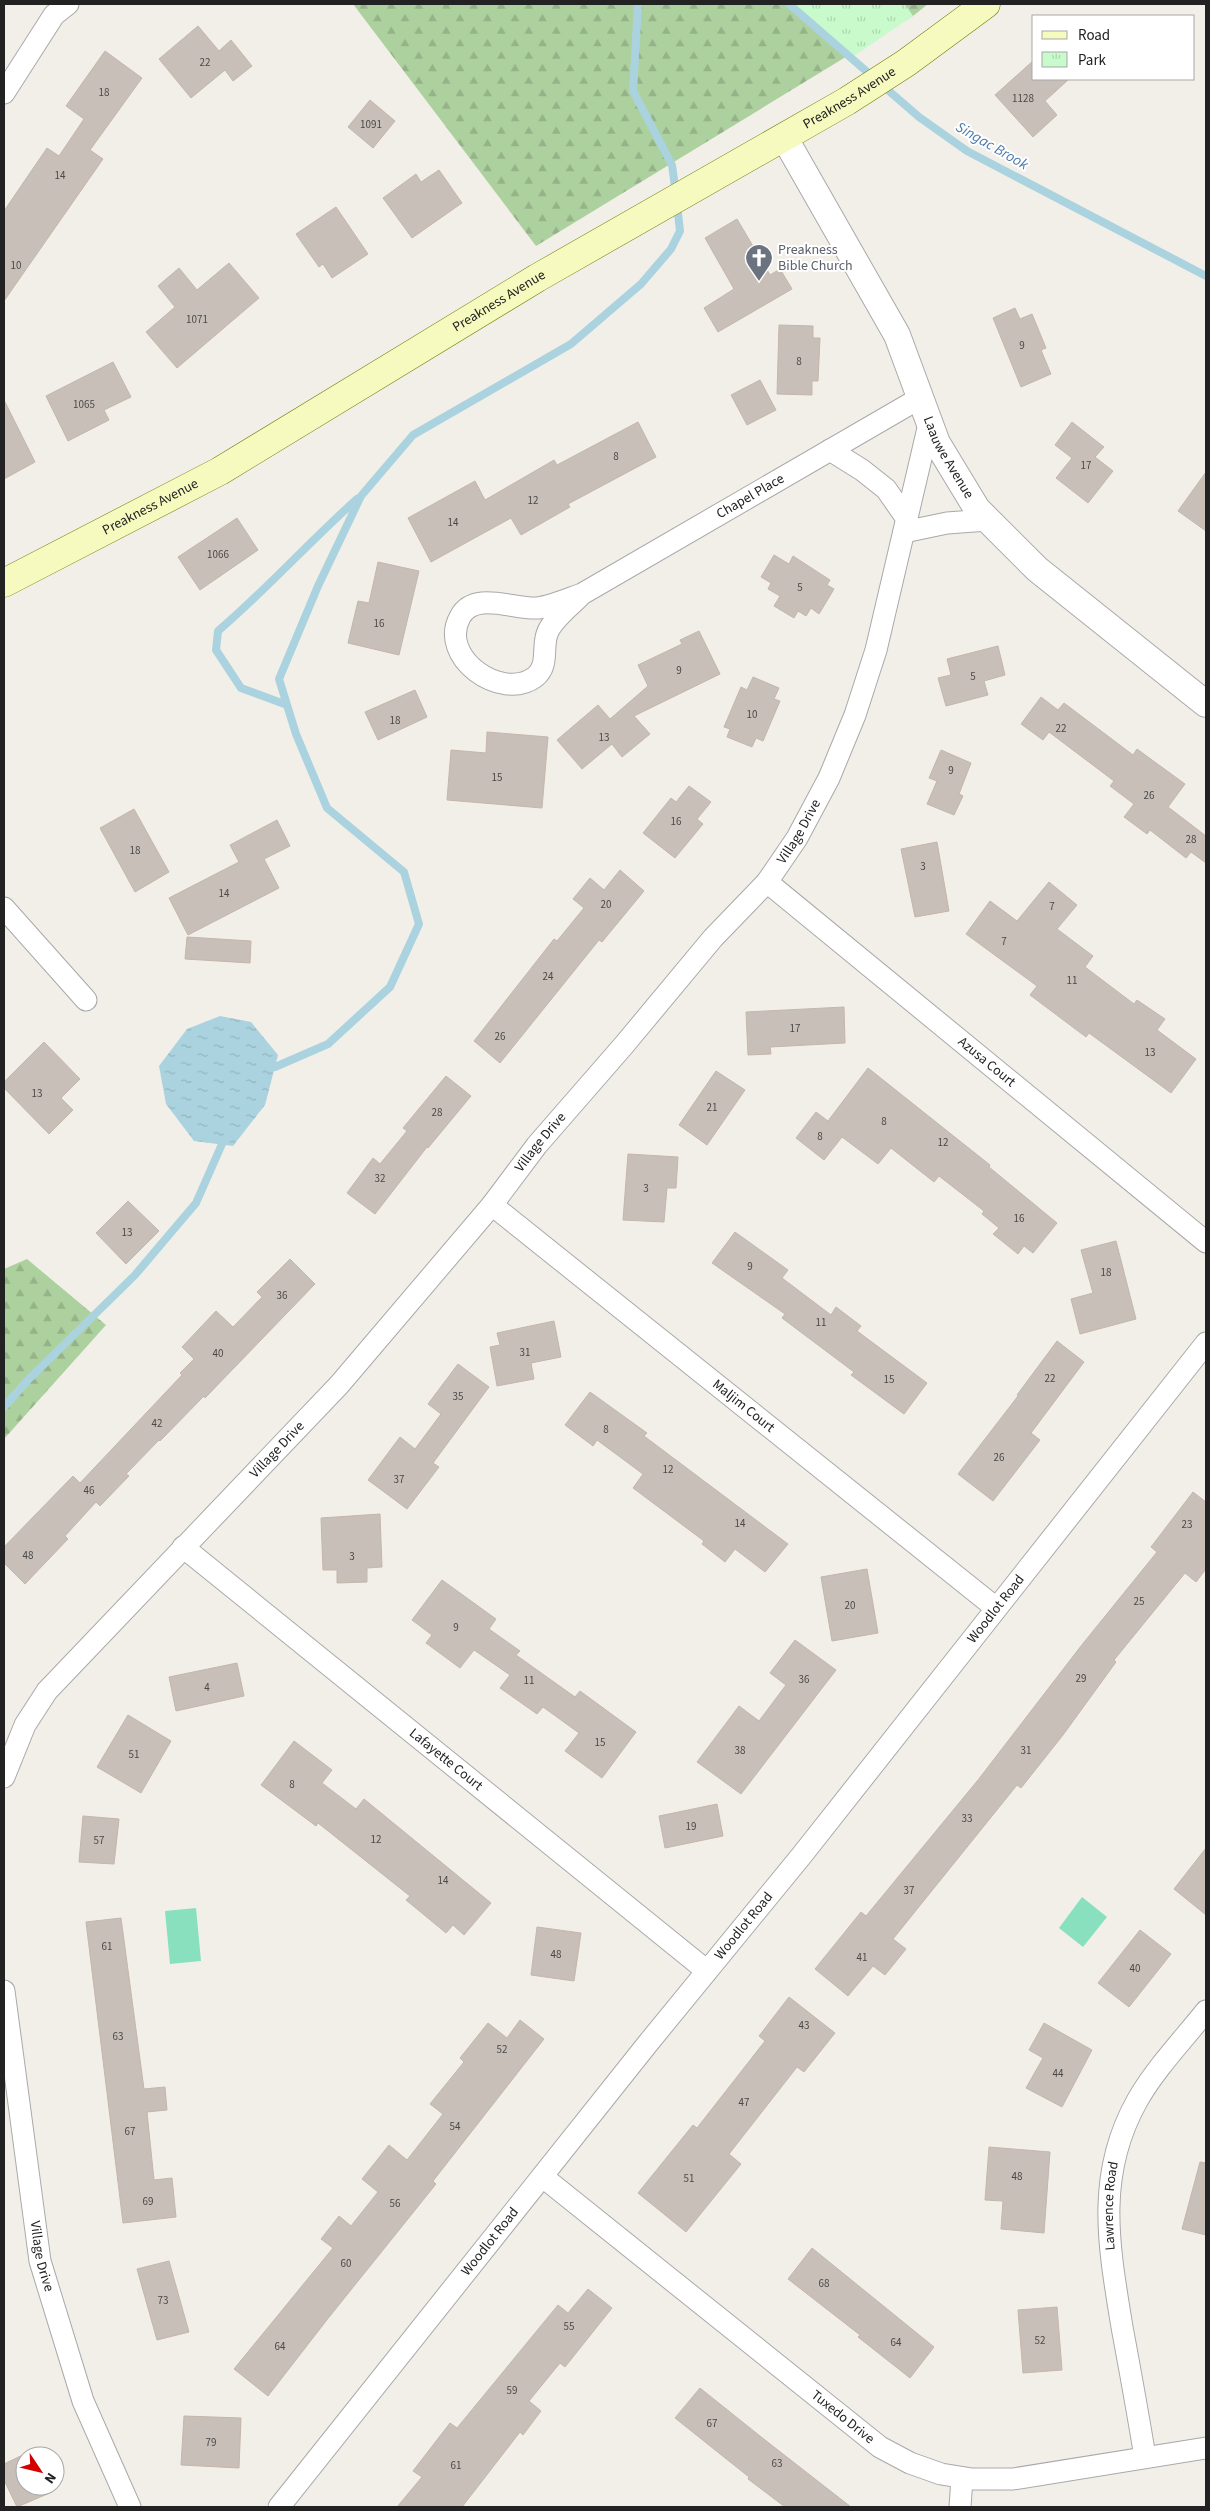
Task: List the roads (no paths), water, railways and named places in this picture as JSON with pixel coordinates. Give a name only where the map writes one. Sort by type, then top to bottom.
[{"type":"main road","name":"Preakness Avenue","points":[[4,583],[220,471],[528,283],[688,190],[784,137],[890,74],[986,4]]},
{"type":"street","points":[[4,93],[54,15],[68,4]]},
{"type":"street","name":"Laauwe Avenue","points":[[784,137],[897,335],[937,443],[977,510],[1037,569],[1206,704]]},
{"type":"street","name":"Chapel Place","points":[[582,594],[554,622],[547,634],[544,664],[536,676],[523,683],[507,684],[489,680],[473,669],[462,655],[456,639],[456,629],[460,615],[472,606],[487,602],[538,608],[582,594],[920,398]]},
{"type":"street","name":"Village Drive","points":[[4,1777],[25,1725],[48,1691],[339,1385],[492,1205],[537,1145],[624,1046],[713,938],[767,882],[797,838],[829,778],[855,715],[876,650],[929,424]]},
{"type":"street","points":[[830,450],[862,470],[886,489],[905,526],[988,520]]},
{"type":"street","name":"Azusa Court","points":[[767,882],[1206,1242]]},
{"type":"street","points":[[4,908],[86,1000]]},
{"type":"street","name":"Maljim Court","points":[[492,1205],[996,1608]]},
{"type":"street","name":"Woodlot Road","points":[[279,2507],[707,1971],[802,1855],[1206,1343]]},
{"type":"street","name":"Lafayette Court","points":[[183,1547],[707,1971]]},
{"type":"street","name":"Village Drive","points":[[4,1991],[45,2279],[83,2401],[130,2507]]},
{"type":"street","name":"Lawrence Road","points":[[1145,2458],[1110,2258],[1107,2216],[1110,2175],[1120,2136],[1137,2101],[1206,2011]]},
{"type":"street","name":"Tuxedo Drive","points":[[542,2177],[880,2447],[910,2463],[941,2474],[962,2478],[1013,2478],[1206,2448]]},
{"type":"street","points":[[960,2507],[962,2478]]},
{"type":"water","points":[[220,1016],[251,1022],[278,1055],[265,1105],[233,1146],[194,1141],[166,1104],[159,1066],[187,1029]]},
{"type":"waterway","points":[[638,4],[633,91],[672,165],[676,194]]},
{"type":"waterway","name":"Singac Brook","points":[[789,4],[873,77]]},
{"type":"waterway","name":"Singac Brook","points":[[882,85],[919,117],[967,151],[1206,276]]},
{"type":"waterway","points":[[275,1067],[328,1044],[390,987],[419,924],[404,872],[327,808],[296,734],[279,679],[318,586],[361,496],[413,435],[571,344],[641,284],[671,249],[680,231],[677,205]]},
{"type":"waterway","points":[[287,705],[241,688],[216,650],[218,631],[254,599],[357,499]]},
{"type":"waterway","points":[[4,1407],[28,1380],[135,1275],[196,1203],[222,1144]]},
{"type":"place","name":"Preakness Bible Church","points":[[759,282]]}]
